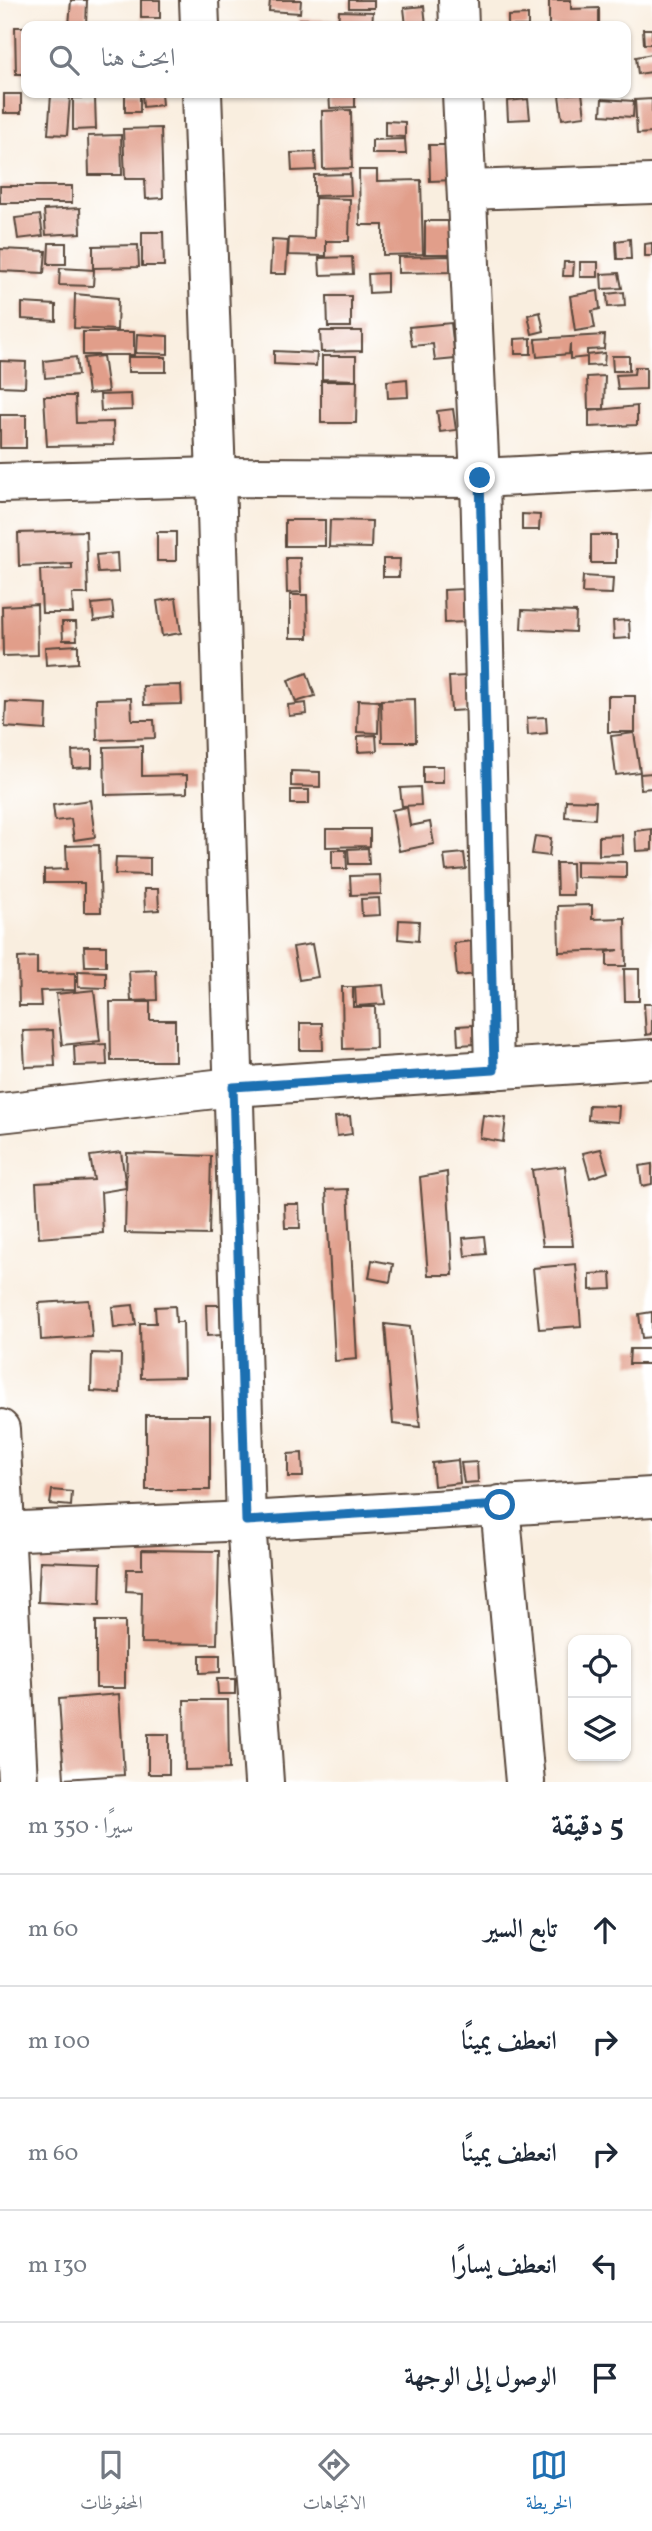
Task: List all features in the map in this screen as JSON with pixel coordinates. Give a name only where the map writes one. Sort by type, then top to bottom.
[{"type":"street","points":[[199,0],[200,21]]},
{"type":"street","points":[[458,0],[459,21]]},
{"type":"street","points":[[202,98],[216,477],[246,1521],[264,1782]]},
{"type":"street","points":[[462,98],[480,478],[494,1070]]},
{"type":"street","points":[[467,190],[652,184]]},
{"type":"street","points":[[0,483],[216,477],[480,478],[652,469]]},
{"type":"street","points":[[0,1113],[233,1087],[652,1059]]},
{"type":"street","points":[[0,1429],[2,1532],[18,1782]]},
{"type":"street","points":[[2,1532],[246,1521],[652,1497]]},
{"type":"street","points":[[500,1505],[525,1782]]},
{"type":"building","points":[[71,0],[87,0],[86,21],[69,21]]},
{"type":"building","points":[[141,0],[160,0],[160,18],[141,18]]},
{"type":"building","points":[[270,0],[301,0],[300,13],[269,11]]},
{"type":"building","points":[[349,0],[374,0],[374,8],[349,8]]},
{"type":"building","points":[[549,0],[571,0],[571,9],[599,8],[599,21],[549,21]]},
{"type":"building","points":[[424,6],[426,21],[405,21],[404,8]]},
{"type":"building","points":[[339,11],[373,12],[372,21],[338,21]]},
{"type":"building","points":[[528,15],[528,21],[508,21],[508,16]]},
{"type":"building","points":[[299,19],[333,20],[333,21]]},
{"type":"building","points":[[15,27],[21,27],[21,74],[16,74]]},
{"type":"building","points":[[643,29],[652,29],[652,44],[644,44]]},
{"type":"building","points":[[652,54],[652,72],[638,74],[636,57]]},
{"type":"building","points":[[4,94],[21,94],[21,113],[4,113]]},
{"type":"building","points":[[51,98],[70,98],[67,135],[48,134]]},
{"type":"building","points":[[73,98],[95,98],[96,129],[73,130]]},
{"type":"building","points":[[125,98],[140,98],[140,112],[125,112]]},
{"type":"building","points":[[142,98],[161,98],[162,105],[143,107]]},
{"type":"building","points":[[329,98],[355,98],[355,107],[330,108]]},
{"type":"building","points":[[559,98],[583,98],[585,116],[562,119]]},
{"type":"building","points":[[528,99],[530,119],[508,120],[507,101]]},
{"type":"building","points":[[602,99],[634,101],[633,117],[601,115]]},
{"type":"building","points":[[652,99],[652,133],[637,134],[635,100]]},
{"type":"building","points":[[351,110],[352,168],[323,169],[322,111]]},
{"type":"building","points":[[385,121],[405,122],[405,137],[385,136]]},
{"type":"building","points":[[161,128],[163,198],[146,199],[145,179],[125,179],[123,129]]},
{"type":"building","points":[[121,135],[122,175],[89,175],[88,136]]},
{"type":"building","points":[[405,139],[406,154],[372,154],[372,140]]},
{"type":"building","points":[[429,145],[454,145],[455,180],[430,181]]},
{"type":"building","points":[[315,152],[316,170],[292,171],[291,153]]},
{"type":"building","points":[[359,170],[377,170],[377,181],[421,180],[423,254],[383,255],[383,225],[360,225]]},
{"type":"building","points":[[350,174],[351,195],[314,196],[314,175]]},
{"type":"building","points":[[0,186],[72,186],[72,203],[0,203]]},
{"type":"building","points":[[315,198],[350,199],[349,241],[326,241],[326,256],[288,255],[289,238],[314,239]]},
{"type":"building","points":[[80,208],[81,233],[46,235],[44,210]]},
{"type":"building","points":[[40,215],[43,236],[18,239],[15,218]]},
{"type":"building","points":[[425,221],[453,221],[453,254],[425,254]]},
{"type":"building","points":[[142,232],[163,232],[164,266],[142,266]]},
{"type":"building","points":[[630,239],[631,259],[617,259],[616,241]]},
{"type":"building","points":[[272,240],[288,241],[286,274],[270,274]]},
{"type":"building","points":[[49,243],[66,243],[66,264],[48,264]]},
{"type":"building","points":[[652,243],[652,256],[645,256],[645,244]]},
{"type":"building","points":[[138,245],[139,267],[93,268],[93,246]]},
{"type":"building","points":[[0,249],[46,251],[44,273],[0,271]]},
{"type":"building","points":[[450,256],[450,272],[398,273],[398,257]]},
{"type":"building","points":[[352,257],[353,274],[320,275],[319,258]]},
{"type":"building","points":[[564,262],[574,262],[573,276],[563,276]]},
{"type":"building","points":[[580,262],[598,262],[598,277],[580,277]]},
{"type":"building","points":[[60,268],[94,270],[93,286],[59,285]]},
{"type":"building","points":[[387,273],[387,292],[369,293],[368,274]]},
{"type":"building","points":[[619,273],[622,288],[602,289],[601,274]]},
{"type":"building","points":[[598,291],[600,309],[592,311],[595,328],[575,331],[570,296]]},
{"type":"building","points":[[624,292],[625,306],[608,307],[607,294]]},
{"type":"building","points":[[75,294],[118,298],[117,330],[74,328]]},
{"type":"building","points":[[327,296],[351,296],[351,327],[328,327]]},
{"type":"building","points":[[22,303],[56,305],[56,321],[22,319]]},
{"type":"building","points":[[540,312],[544,331],[532,334],[528,315]]},
{"type":"building","points":[[451,323],[455,359],[435,361],[433,344],[412,346],[409,327]]},
{"type":"building","points":[[320,331],[362,331],[362,351],[321,352]]},
{"type":"building","points":[[83,332],[134,332],[134,355],[83,355]]},
{"type":"building","points":[[137,334],[168,336],[168,354],[136,353]]},
{"type":"building","points":[[605,335],[604,349],[587,350],[587,355],[605,353],[604,365],[587,366],[587,357],[570,359],[570,344],[569,354],[537,357],[535,339]]},
{"type":"building","points":[[531,338],[531,354],[515,354],[515,339]]},
{"type":"building","points":[[274,351],[317,353],[316,366],[274,364]]},
{"type":"building","points":[[103,356],[108,392],[88,394],[84,358]]},
{"type":"building","points":[[322,356],[356,356],[356,380],[322,379]]},
{"type":"building","points":[[612,356],[629,356],[629,371],[613,371]]},
{"type":"building","points":[[76,357],[78,375],[45,378],[44,361]]},
{"type":"building","points":[[128,357],[166,357],[166,372],[128,372]]},
{"type":"building","points":[[0,361],[26,362],[25,387],[0,386]]},
{"type":"building","points":[[635,367],[646,367],[646,389],[618,390],[616,375],[634,374]]},
{"type":"building","points":[[605,376],[604,409],[588,409],[587,377]]},
{"type":"building","points":[[407,379],[408,397],[388,398],[387,381]]},
{"type":"building","points":[[321,381],[357,381],[356,423],[321,423]]},
{"type":"building","points":[[131,394],[132,410],[101,411],[100,395]]},
{"type":"building","points":[[44,396],[75,396],[76,423],[113,422],[114,445],[47,446]]},
{"type":"building","points":[[637,406],[637,425],[589,427],[589,411]]},
{"type":"building","points":[[453,409],[456,430],[440,432],[437,411]]},
{"type":"building","points":[[0,415],[26,415],[26,448],[0,448]]},
{"type":"building","points":[[522,514],[540,515],[539,530],[522,530]]},
{"type":"building","points":[[285,520],[325,520],[325,546],[285,546]]},
{"type":"building","points":[[330,520],[372,521],[371,548],[329,547]]},
{"type":"building","points":[[86,531],[88,594],[72,594],[73,613],[42,613],[40,570],[72,569],[72,564],[19,566],[18,533]]},
{"type":"building","points":[[157,532],[176,532],[176,561],[157,561]]},
{"type":"building","points":[[591,535],[616,535],[616,563],[591,563]]},
{"type":"building","points":[[117,553],[118,572],[98,573],[96,555]]},
{"type":"building","points":[[286,558],[300,558],[301,592],[287,593]]},
{"type":"building","points":[[383,559],[400,559],[399,577],[383,577]]},
{"type":"building","points":[[583,576],[613,578],[612,594],[582,593]]},
{"type":"building","points":[[463,589],[464,622],[445,623],[444,590]]},
{"type":"building","points":[[290,595],[307,595],[308,638],[290,638]]},
{"type":"building","points":[[176,598],[181,633],[162,636],[157,601]]},
{"type":"building","points":[[112,602],[114,618],[94,621],[92,604]]},
{"type":"building","points":[[37,604],[38,655],[3,656],[2,606]]},
{"type":"building","points":[[522,610],[576,612],[575,632],[521,629]]},
{"type":"building","points":[[629,620],[630,638],[614,639],[613,621]]},
{"type":"building","points":[[62,622],[76,622],[77,640],[63,640]]},
{"type":"building","points":[[78,645],[78,663],[46,665],[45,647]]},
{"type":"building","points":[[307,673],[315,696],[296,702],[288,680]]},
{"type":"building","points":[[467,676],[469,710],[451,711],[449,677]]},
{"type":"building","points":[[181,685],[182,704],[144,705],[143,686]]},
{"type":"building","points":[[608,696],[635,696],[635,732],[608,732]]},
{"type":"building","points":[[131,698],[132,720],[154,720],[155,738],[97,740],[96,699]]},
{"type":"building","points":[[415,699],[416,742],[382,742],[381,700]]},
{"type":"building","points":[[358,700],[379,701],[378,733],[357,732]]},
{"type":"building","points":[[6,702],[47,704],[46,730],[5,727]]},
{"type":"building","points":[[306,703],[307,714],[289,716],[288,705]]},
{"type":"building","points":[[546,717],[547,733],[528,735],[527,718]]},
{"type":"building","points":[[634,733],[640,772],[616,775],[611,736]]},
{"type":"building","points":[[376,735],[377,751],[358,752],[358,736]]},
{"type":"building","points":[[142,746],[142,776],[187,775],[187,793],[105,795],[104,747]]},
{"type":"building","points":[[92,750],[92,767],[73,768],[72,751]]},
{"type":"building","points":[[423,766],[443,766],[443,783],[423,783]]},
{"type":"building","points":[[291,771],[320,772],[320,787],[291,786]]},
{"type":"building","points":[[652,773],[652,788],[641,789],[640,774]]},
{"type":"building","points":[[420,787],[421,805],[402,806],[400,788]]},
{"type":"building","points":[[291,790],[309,790],[309,804],[291,804]]},
{"type":"building","points":[[90,800],[95,837],[74,840],[71,819],[55,821],[53,805]]},
{"type":"building","points":[[566,800],[596,801],[595,819],[565,817]]},
{"type":"building","points":[[407,807],[410,826],[430,822],[434,844],[399,851],[392,810]]},
{"type":"building","points":[[326,829],[370,829],[370,846],[326,847]]},
{"type":"building","points":[[652,829],[652,850],[636,851],[635,831]]},
{"type":"building","points":[[622,835],[623,854],[599,855],[599,836]]},
{"type":"building","points":[[535,836],[551,838],[549,856],[532,854]]},
{"type":"building","points":[[99,845],[101,912],[84,912],[84,883],[44,883],[44,870],[67,869],[66,846]]},
{"type":"building","points":[[368,848],[369,864],[349,864],[348,849]]},
{"type":"building","points":[[332,850],[346,850],[347,869],[332,869]]},
{"type":"building","points":[[464,853],[466,869],[446,871],[444,855]]},
{"type":"building","points":[[116,857],[150,858],[150,875],[115,874]]},
{"type":"building","points":[[576,861],[626,862],[626,878],[576,877]]},
{"type":"building","points":[[556,863],[572,863],[573,895],[557,895]]},
{"type":"building","points":[[380,875],[381,894],[351,895],[350,876]]},
{"type":"building","points":[[144,889],[158,889],[159,910],[145,911]]},
{"type":"building","points":[[379,898],[380,915],[362,916],[361,899]]},
{"type":"building","points":[[592,905],[592,919],[625,918],[626,966],[607,966],[607,952],[619,950],[559,952],[558,906]]},
{"type":"building","points":[[399,920],[419,921],[418,941],[398,939]]},
{"type":"building","points":[[473,941],[477,974],[457,976],[454,943]]},
{"type":"building","points":[[312,944],[318,977],[299,980],[293,947]]},
{"type":"building","points":[[84,946],[106,946],[106,966],[85,966]]},
{"type":"building","points":[[37,957],[37,974],[75,973],[75,990],[40,991],[41,1006],[19,1006],[18,958]]},
{"type":"building","points":[[624,969],[639,969],[639,1001],[625,1001]]},
{"type":"building","points":[[156,970],[157,1000],[131,1001],[129,971]]},
{"type":"building","points":[[78,971],[106,972],[106,988],[78,987]]},
{"type":"building","points":[[383,985],[385,1004],[356,1006],[355,987]]},
{"type":"building","points":[[342,987],[353,987],[353,1007],[375,1007],[376,1048],[343,1049]]},
{"type":"building","points":[[94,990],[100,1041],[62,1045],[56,994]]},
{"type":"building","points":[[110,1002],[150,1002],[150,1020],[175,1020],[175,1061],[111,1061]]},
{"type":"building","points":[[644,1004],[652,1004],[652,1034],[646,1035]]},
{"type":"building","points":[[300,1023],[322,1023],[323,1050],[300,1050]]},
{"type":"building","points":[[473,1025],[475,1044],[458,1045],[457,1026]]},
{"type":"building","points":[[53,1030],[55,1066],[25,1067],[23,1031]]},
{"type":"building","points":[[106,1044],[107,1065],[75,1066],[74,1046]]},
{"type":"building","points":[[589,1105],[619,1106],[618,1122],[588,1120]]},
{"type":"building","points":[[483,1115],[506,1118],[503,1142],[480,1138]]},
{"type":"building","points":[[350,1116],[352,1134],[337,1136],[335,1117]]},
{"type":"building","points":[[601,1149],[608,1172],[590,1178],[583,1153]]},
{"type":"building","points":[[121,1152],[126,1188],[101,1192],[103,1233],[39,1238],[36,1183],[94,1180],[90,1156]]},
{"type":"building","points":[[127,1153],[211,1156],[209,1235],[125,1233]]},
{"type":"building","points":[[652,1164],[652,1184],[642,1186],[639,1166]]},
{"type":"building","points":[[565,1166],[573,1246],[543,1246],[532,1170]]},
{"type":"building","points":[[447,1172],[453,1275],[428,1275],[420,1177]]},
{"type":"building","points":[[348,1189],[357,1359],[335,1361],[326,1190]]},
{"type":"building","points":[[284,1204],[299,1204],[300,1228],[285,1228]]},
{"type":"building","points":[[484,1236],[486,1254],[465,1256],[463,1238]]},
{"type":"building","points":[[372,1260],[393,1264],[390,1282],[369,1278]]},
{"type":"building","points":[[576,1264],[581,1326],[539,1329],[533,1268]]},
{"type":"building","points":[[611,1273],[612,1289],[590,1290],[590,1274]]},
{"type":"building","points":[[89,1300],[92,1337],[41,1340],[39,1303]]},
{"type":"building","points":[[133,1305],[136,1325],[114,1328],[112,1307]]},
{"type":"building","points":[[206,1305],[220,1305],[221,1335],[207,1336]]},
{"type":"building","points":[[175,1306],[176,1322],[183,1322],[184,1377],[141,1378],[140,1323],[156,1323],[155,1307]]},
{"type":"building","points":[[652,1312],[652,1337],[642,1338],[639,1314]]},
{"type":"building","points":[[385,1324],[410,1327],[420,1427],[393,1424]]},
{"type":"building","points":[[630,1349],[652,1349],[652,1364],[629,1364]]},
{"type":"building","points":[[92,1353],[121,1354],[120,1393],[91,1391]]},
{"type":"building","points":[[146,1415],[210,1415],[210,1490],[146,1490]]},
{"type":"building","points":[[302,1453],[303,1477],[288,1477],[288,1454]]},
{"type":"building","points":[[458,1460],[460,1483],[434,1486],[432,1463]]},
{"type":"building","points":[[477,1462],[478,1482],[464,1483],[461,1463]]},
{"type":"building","points":[[52,1490],[72,1492],[71,1506],[50,1504]]},
{"type":"building","points":[[142,1550],[219,1551],[217,1644],[141,1643],[142,1592],[126,1591],[127,1569],[142,1569]]},
{"type":"building","points":[[40,1561],[101,1563],[100,1605],[38,1602]]},
{"type":"building","points":[[96,1621],[125,1621],[125,1688],[96,1688]]},
{"type":"building","points":[[200,1655],[220,1655],[220,1672],[200,1673]]},
{"type":"building","points":[[217,1679],[235,1679],[235,1694],[218,1694]]},
{"type":"building","points":[[119,1694],[124,1775],[64,1779],[59,1699]]},
{"type":"building","points":[[184,1700],[228,1700],[229,1769],[185,1770]]},
{"type":"building","points":[[148,1734],[169,1734],[169,1774],[148,1774]]},
{"type":"route","points":[[480,478],[494,1070],[233,1087],[246,1521],[500,1505]]}]
